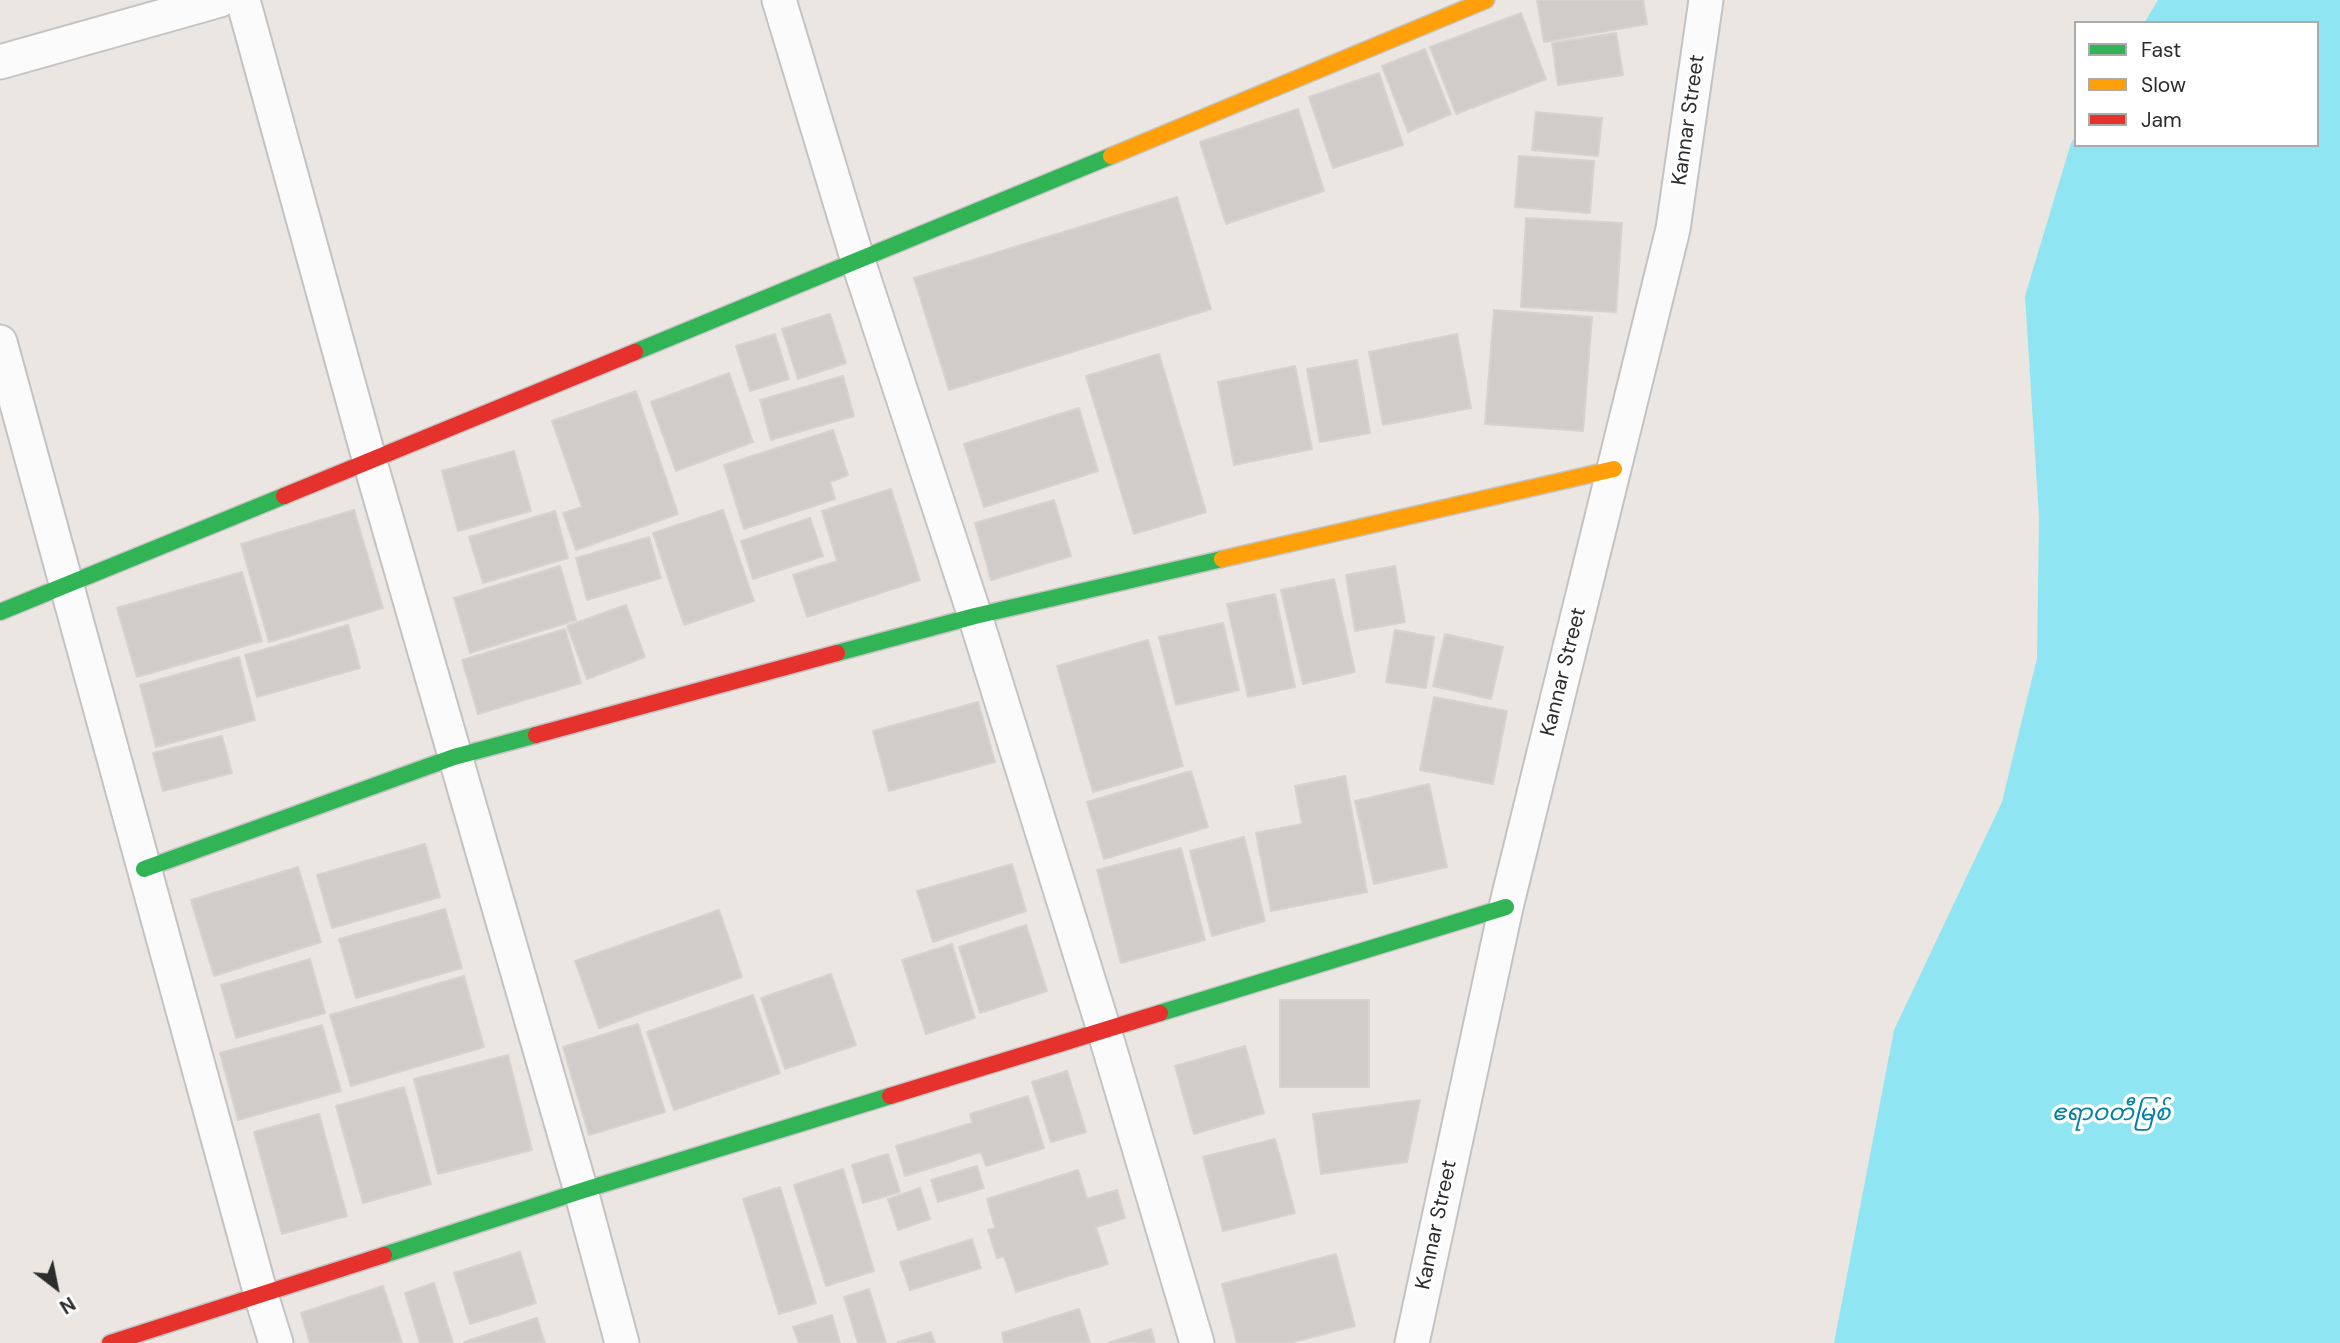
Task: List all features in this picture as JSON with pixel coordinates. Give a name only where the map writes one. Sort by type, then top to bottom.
[{"type":"street","points":[[0,62],[220,0]]},
{"type":"street","points":[[243,0],[370,461],[581,1191],[622,1343]]},
{"type":"street","points":[[779,0],[858,261],[975,615],[1104,1030],[1196,1343]]},
{"type":"street","points":[[0,612],[858,261],[1486,0]]},
{"type":"street","name":"Kannar Street","points":[[1412,1343],[1506,906],[1673,229],[1706,0]]},
{"type":"street","points":[[0,342],[276,1343]]},
{"type":"street","points":[[144,869],[454,757],[975,615],[1614,469]]},
{"type":"street","points":[[110,1343],[581,1191],[1506,906]]},
{"type":"water","name":"ဧရာဝတီမြစ်","points":[[2158,0],[2340,0],[2340,1343],[1834,1343],[1894,1030],[2002,802],[2037,658],[2039,517],[2025,296],[2071,143],[2074,139],[2074,147],[2319,147],[2319,21],[2145,21]]},
{"type":"building","points":[[1537,0],[1643,0],[1647,24],[1544,42]]},
{"type":"building","points":[[1521,13],[1546,79],[1456,114],[1430,47]]},
{"type":"building","points":[[1616,33],[1623,75],[1558,85],[1552,43]]},
{"type":"building","points":[[1425,49],[1451,114],[1408,132],[1382,66]]},
{"type":"building","points":[[1379,73],[1403,145],[1333,168],[1309,97]]},
{"type":"building","points":[[1298,109],[1324,191],[1226,224],[1200,142]]},
{"type":"building","points":[[1536,112],[1602,118],[1598,156],[1532,150]]},
{"type":"building","points":[[1519,156],[1594,161],[1590,213],[1515,207]]},
{"type":"building","points":[[1177,197],[1211,309],[949,390],[914,278]]},
{"type":"building","points":[[1526,218],[1622,223],[1616,312],[1521,307]]},
{"type":"building","points":[[1494,310],[1592,317],[1583,431],[1485,424]]},
{"type":"building","points":[[830,314],[846,363],[798,379],[782,329]]},
{"type":"building","points":[[775,334],[789,379],[750,391],[736,346]]},
{"type":"building","points":[[1457,334],[1471,408],[1383,425],[1369,352]]},
{"type":"building","points":[[1159,354],[1206,512],[1134,534],[1086,376]]},
{"type":"building","points":[[1357,360],[1370,433],[1320,442],[1307,369]]},
{"type":"building","points":[[1295,366],[1312,449],[1234,465],[1218,382]]},
{"type":"building","points":[[729,373],[753,442],[676,471],[651,402]]},
{"type":"building","points":[[843,376],[854,416],[771,440],[760,400]]},
{"type":"building","points":[[636,391],[678,514],[576,550],[563,513],[582,507],[552,421]]},
{"type":"building","points":[[1079,408],[1098,471],[984,507],[964,444]]},
{"type":"building","points":[[833,430],[848,475],[830,482],[835,499],[744,529],[724,465]]},
{"type":"building","points":[[514,451],[531,511],[458,531],[442,471]]},
{"type":"building","points":[[891,489],[920,580],[807,617],[793,575],[837,561],[822,511]]},
{"type":"building","points":[[1054,500],[1071,556],[991,580],[975,523]]},
{"type":"building","points":[[354,510],[383,608],[269,642],[241,544]]},
{"type":"building","points":[[723,510],[754,601],[684,625],[653,533]]},
{"type":"building","points":[[555,511],[568,558],[483,583],[469,537]]},
{"type":"building","points":[[810,518],[823,556],[753,579],[741,541]]},
{"type":"building","points":[[649,537],[661,578],[587,600],[576,558]]},
{"type":"building","points":[[560,566],[576,620],[470,653],[454,598]]},
{"type":"building","points":[[1395,566],[1405,622],[1355,631],[1346,575]]},
{"type":"building","points":[[242,572],[262,641],[137,677],[117,608]]},
{"type":"building","points":[[1334,579],[1355,672],[1303,684],[1281,590]]},
{"type":"building","points":[[1275,594],[1295,687],[1248,697],[1227,604]]},
{"type":"building","points":[[626,605],[645,657],[587,679],[567,626]]},
{"type":"building","points":[[1223,623],[1239,690],[1176,705],[1159,637]]},
{"type":"building","points":[[348,625],[360,668],[257,697],[245,655]]},
{"type":"building","points":[[565,629],[581,683],[478,714],[462,660]]},
{"type":"building","points":[[1395,630],[1434,637],[1426,688],[1386,682]]},
{"type":"building","points":[[1445,634],[1503,647],[1491,699],[1433,686]]},
{"type":"building","points":[[1148,640],[1183,766],[1093,792],[1057,666]]},
{"type":"building","points":[[239,657],[255,720],[156,747],[140,685]]},
{"type":"building","points":[[1434,697],[1507,711],[1493,784],[1420,770]]},
{"type":"building","points":[[978,702],[995,762],[889,791],[873,731]]},
{"type":"building","points":[[222,736],[232,773],[163,791],[153,753]]},
{"type":"building","points":[[1191,771],[1208,827],[1104,859],[1087,802]]},
{"type":"building","points":[[1345,776],[1367,892],[1271,911],[1256,833],[1302,824],[1295,786]]},
{"type":"building","points":[[1429,784],[1447,867],[1374,884],[1355,801]]},
{"type":"building","points":[[1244,837],[1265,921],[1212,936],[1190,851]]},
{"type":"building","points":[[425,844],[440,897],[332,928],[317,875]]},
{"type":"building","points":[[1181,848],[1205,940],[1121,963],[1097,870]]},
{"type":"building","points":[[1012,864],[1026,911],[933,942],[917,891]]},
{"type":"building","points":[[298,867],[321,942],[214,976],[191,900]]},
{"type":"building","points":[[445,909],[462,968],[356,998],[339,939]]},
{"type":"building","points":[[719,910],[742,977],[599,1028],[575,961]]},
{"type":"building","points":[[1026,925],[1047,991],[980,1013],[959,947]]},
{"type":"building","points":[[952,944],[975,1018],[926,1034],[902,960]]},
{"type":"building","points":[[310,959],[325,1013],[236,1038],[221,985]]},
{"type":"building","points":[[831,974],[856,1045],[785,1069],[761,998]]},
{"type":"building","points":[[464,976],[484,1047],[351,1086],[330,1015]]},
{"type":"building","points":[[753,995],[780,1073],[674,1110],[647,1032]]},
{"type":"building","points":[[1280,1000],[1369,1000],[1369,1087],[1280,1087]]},
{"type":"building","points":[[638,1024],[665,1112],[589,1135],[563,1047]]},
{"type":"building","points":[[322,1025],[341,1091],[238,1120],[220,1053]]},
{"type":"building","points":[[1245,1046],[1264,1113],[1194,1134],[1175,1066]]},
{"type":"building","points":[[508,1055],[532,1150],[438,1174],[414,1079]]},
{"type":"building","points":[[1067,1071],[1086,1132],[1051,1142],[1032,1082]]},
{"type":"building","points":[[404,1087],[431,1184],[363,1203],[336,1106]]},
{"type":"building","points":[[1028,1096],[1044,1148],[986,1166],[981,1152],[905,1176],[896,1146],[972,1123],[970,1114]]},
{"type":"building","points":[[1420,1100],[1407,1162],[1321,1174],[1313,1114]]},
{"type":"building","points":[[319,1114],[347,1216],[282,1234],[254,1132]]},
{"type":"building","points":[[1275,1139],[1295,1213],[1223,1231],[1203,1157]]},
{"type":"building","points":[[888,1154],[900,1192],[863,1203],[852,1165]]},
{"type":"building","points":[[977,1166],[984,1188],[938,1202],[931,1180]]},
{"type":"building","points":[[843,1169],[874,1271],[826,1286],[794,1185]]},
{"type":"building","points":[[1078,1170],[1087,1199],[1117,1190],[1125,1218],[1096,1227],[1108,1264],[1016,1292],[1004,1256],[997,1258],[988,1230],[995,1228],[987,1199]]},
{"type":"building","points":[[780,1187],[816,1303],[779,1314],[743,1199]]},
{"type":"building","points":[[920,1188],[930,1219],[898,1230],[888,1199]]},
{"type":"building","points":[[972,1239],[981,1268],[910,1290],[900,1262]]},
{"type":"building","points":[[520,1252],[536,1303],[470,1324],[454,1273]]},
{"type":"building","points":[[1336,1254],[1355,1326],[1290,1343],[1237,1343],[1222,1284]]},
{"type":"building","points":[[434,1283],[453,1343],[420,1343],[405,1293]]},
{"type":"building","points":[[383,1286],[402,1343],[310,1343],[301,1313]]},
{"type":"building","points":[[869,1289],[886,1343],[858,1343],[844,1297]]},
{"type":"building","points":[[1079,1309],[1090,1343],[1004,1343],[1002,1333]]},
{"type":"building","points":[[832,1315],[840,1343],[799,1343],[793,1327]]},
{"type":"building","points":[[537,1318],[545,1343],[464,1343],[464,1342]]},
{"type":"building","points":[[1151,1329],[1155,1343],[1108,1343]]},
{"type":"building","points":[[931,1332],[935,1343],[898,1343],[898,1342]]},
{"type":"traffic: fast","points":[[635,352],[1111,156]]},
{"type":"traffic: fast","points":[[0,612],[284,496]]},
{"type":"traffic: fast","points":[[837,653],[975,616],[1222,559]]},
{"type":"traffic: fast","points":[[144,869],[454,757],[536,735]]},
{"type":"traffic: fast","points":[[1160,1013],[1506,907]]},
{"type":"traffic: fast","points":[[384,1255],[890,1096]]},
{"type":"traffic: slow","points":[[1111,156],[1486,0]]},
{"type":"traffic: slow","points":[[1222,559],[1614,469]]},
{"type":"traffic: jam","points":[[284,496],[635,352]]},
{"type":"traffic: jam","points":[[536,735],[837,653]]},
{"type":"traffic: jam","points":[[890,1096],[1160,1013]]},
{"type":"traffic: jam","points":[[110,1343],[384,1255]]}]
